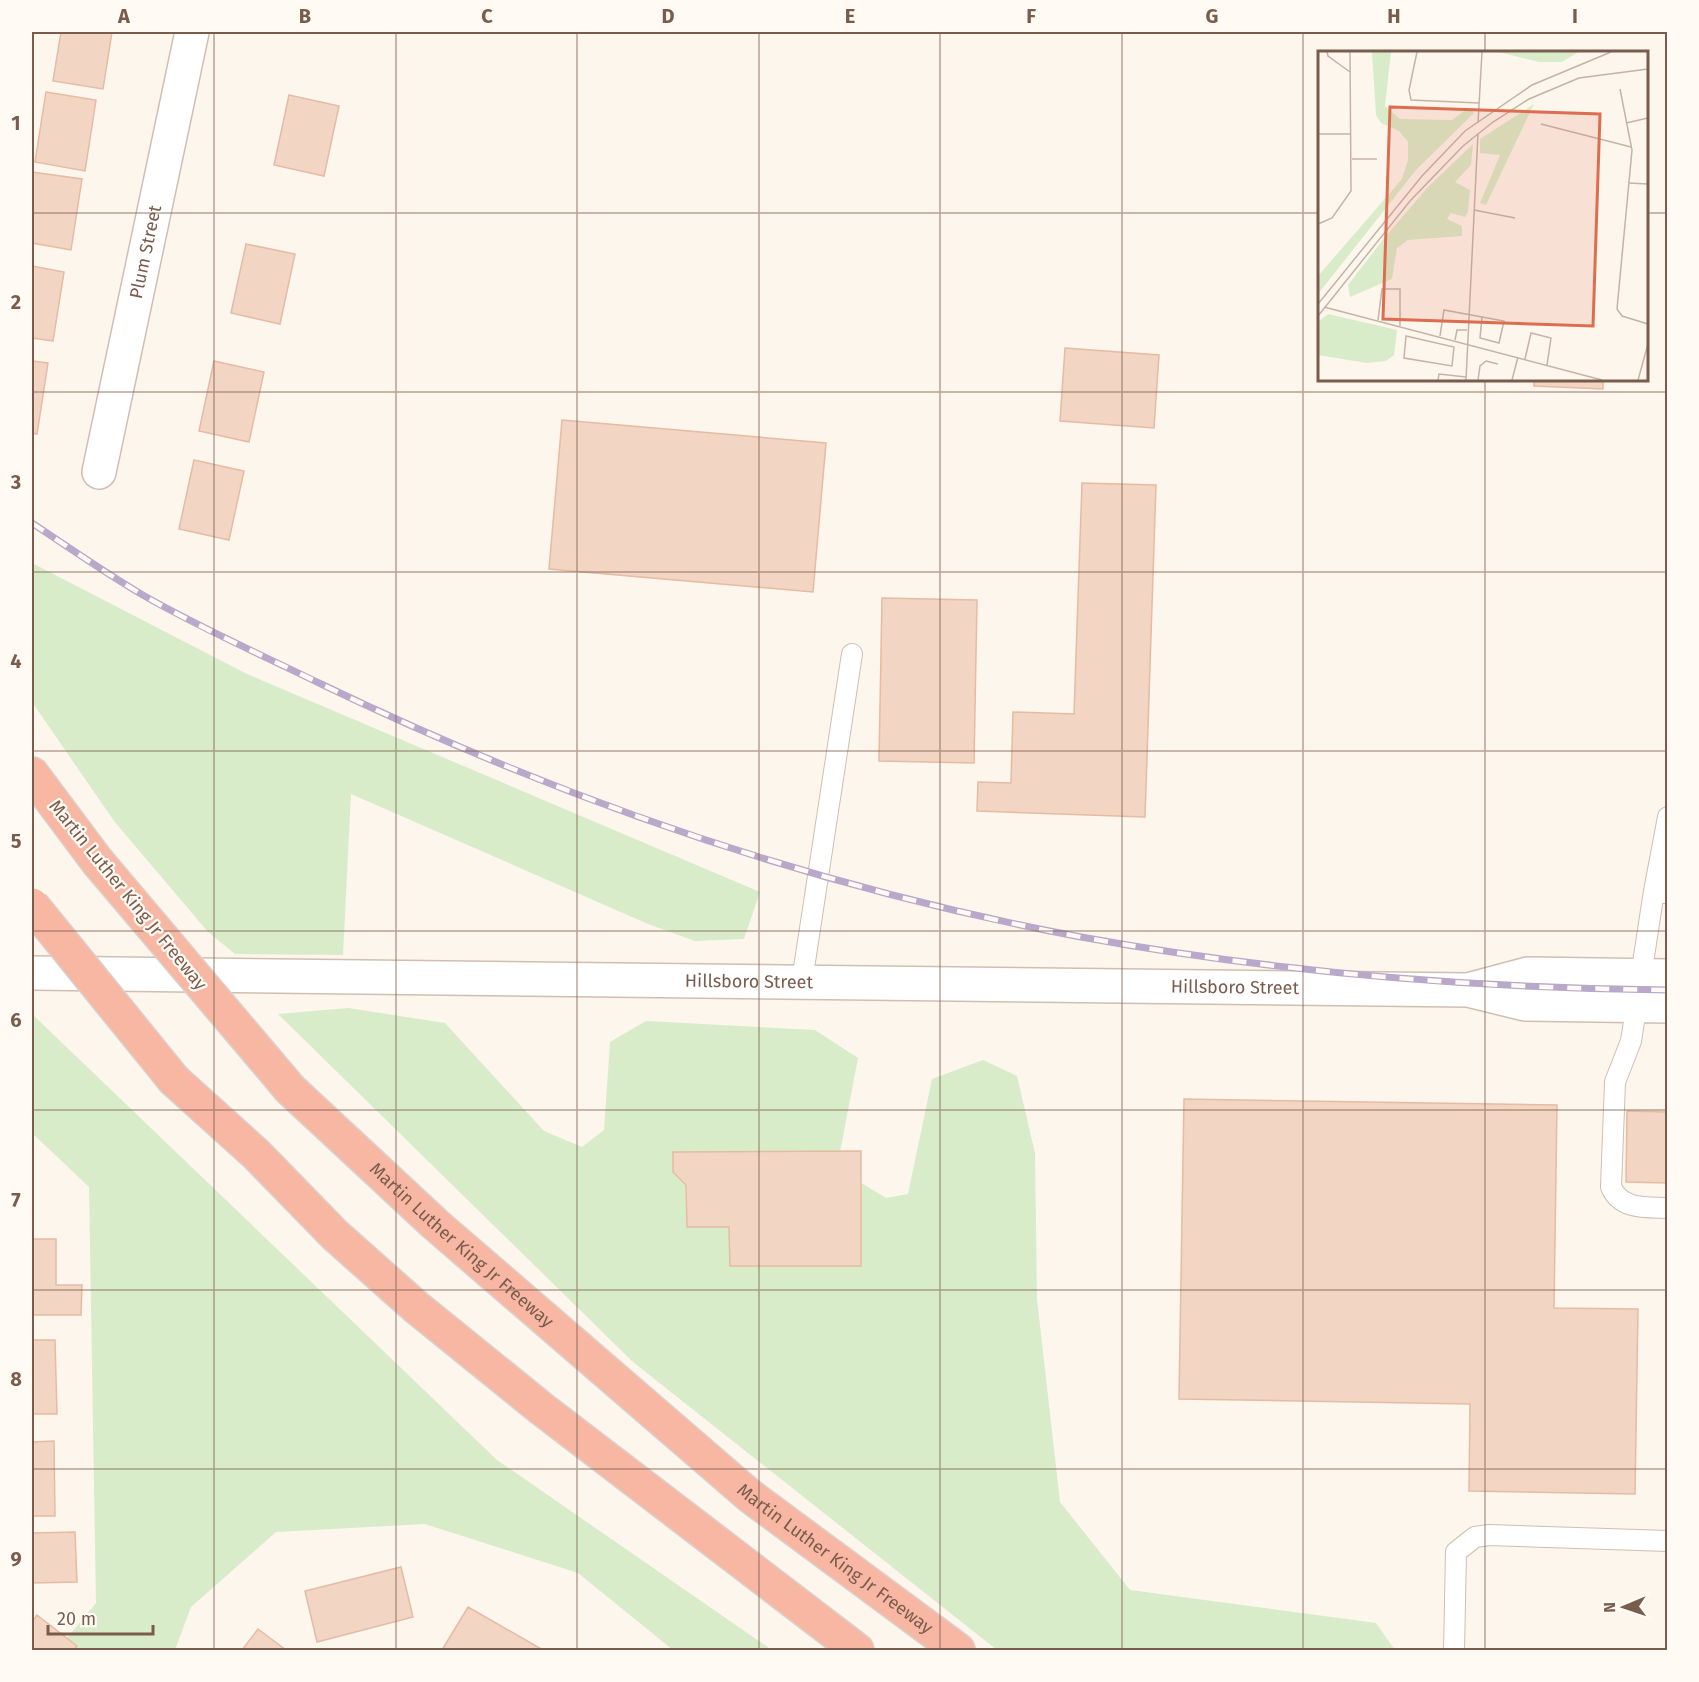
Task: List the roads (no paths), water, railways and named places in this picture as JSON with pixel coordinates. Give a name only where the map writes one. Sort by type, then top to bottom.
[{"type":"highway","name":"Martin Luther King Jr Freeway","points":[[32,774],[97,861],[291,1089],[435,1224],[750,1496],[958,1650]]},
{"type":"highway","points":[[32,905],[174,1080],[257,1155],[335,1235],[416,1307],[579,1437],[857,1650]]},
{"type":"street","name":"Plum Street","points":[[99,472],[192,32]]},
{"type":"street","name":"Hillsboro Street","points":[[32,973],[1468,990],[1525,1004],[1653,991]]},
{"type":"lane","points":[[802,981],[852,654]]},
{"type":"lane","points":[[1668,817],[1653,991],[1615,1082],[1611,1187],[1620,1202],[1631,1206],[1668,1208]]},
{"type":"lane","points":[[1454,1650],[1456,1552],[1475,1537],[1489,1535],[1668,1541]]},
{"type":"railway","points":[[32,523],[113,577],[163,606],[229,640],[410,725],[503,765],[597,801],[788,866],[983,917],[1081,937],[1227,960],[1447,982],[1668,990]]}]
